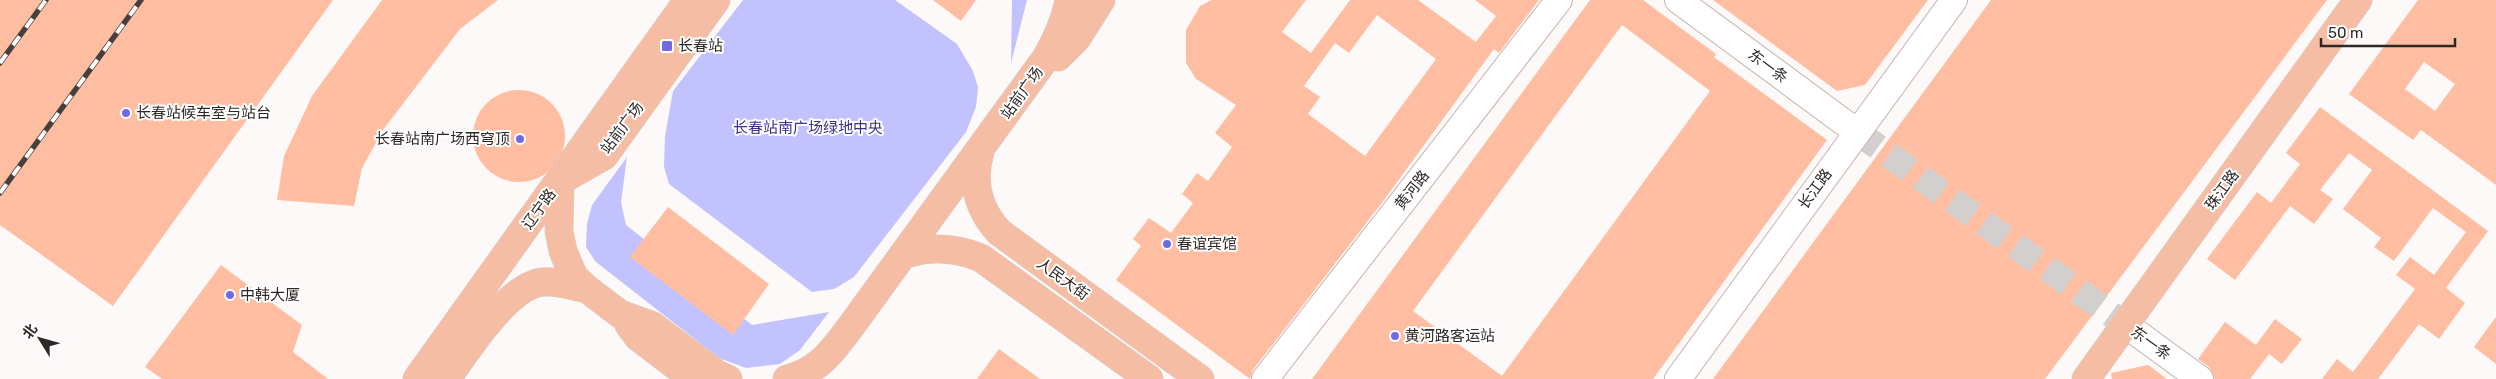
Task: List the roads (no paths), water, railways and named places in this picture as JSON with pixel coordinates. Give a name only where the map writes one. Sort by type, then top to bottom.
[{"type":"main road","name":"辽宁路","points":[[418,379],[688,0]]},
{"type":"main road","name":"站前广场","points":[[560,181],[604,156],[716,0]]},
{"type":"main road","name":"站前广场","points":[[787,379],[809,372],[828,357],[881,286],[1026,87],[1060,34],[1066,19],[1068,0]]},
{"type":"main road","points":[[1026,87],[1077,38],[1101,0]]},
{"type":"main road","name":"珠江路","points":[[2086,379],[2358,0]]},
{"type":"main road","name":"人民大街","points":[[980,150],[975,178],[977,193],[981,209],[999,232],[1200,379]]},
{"type":"main road","points":[[560,181],[559,231],[563,251],[574,277],[620,314],[638,336],[693,379]]},
{"type":"main road","name":"人民大街","points":[[903,255],[917,250],[954,249],[981,258],[1149,379]]},
{"type":"main road","points":[[447,379],[494,317],[515,295],[535,283],[558,283],[587,289]]},
{"type":"main road","points":[[817,379],[834,363],[871,314],[881,286]]},
{"type":"main road","points":[[620,314],[653,326],[717,374],[728,379]]},
{"type":"main road","points":[[834,379],[846,347]]},
{"type":"street","name":"黄河路","points":[[1264,379],[1559,0]]},
{"type":"street","name":"东一条","points":[[1678,0],[1857,132]]},
{"type":"street","name":"长江路","points":[[1678,379],[1954,0]]},
{"type":"street","name":"东一条","points":[[2126,325],[2200,379]]},
{"type":"tunnel","points":[[1857,132],[2126,325]]},
{"type":"railway","points":[[0,63],[46,0]]},
{"type":"railway","points":[[0,193],[141,0]]},
{"type":"place","name":"长春站","points":[[667,46]]},
{"type":"place","name":"长春站候车室与站台","points":[[126,113]]},
{"type":"place","name":"长春站南广场西穹顶","points":[[520,139]]},
{"type":"place","name":"春谊宾馆","points":[[1167,244]]},
{"type":"place","name":"中韩大厦","points":[[230,295]]},
{"type":"place","name":"黄河路客运站","points":[[1395,336]]},
{"type":"park label","name":"长春站南广场绿地中央","points":[[808,128]]}]
